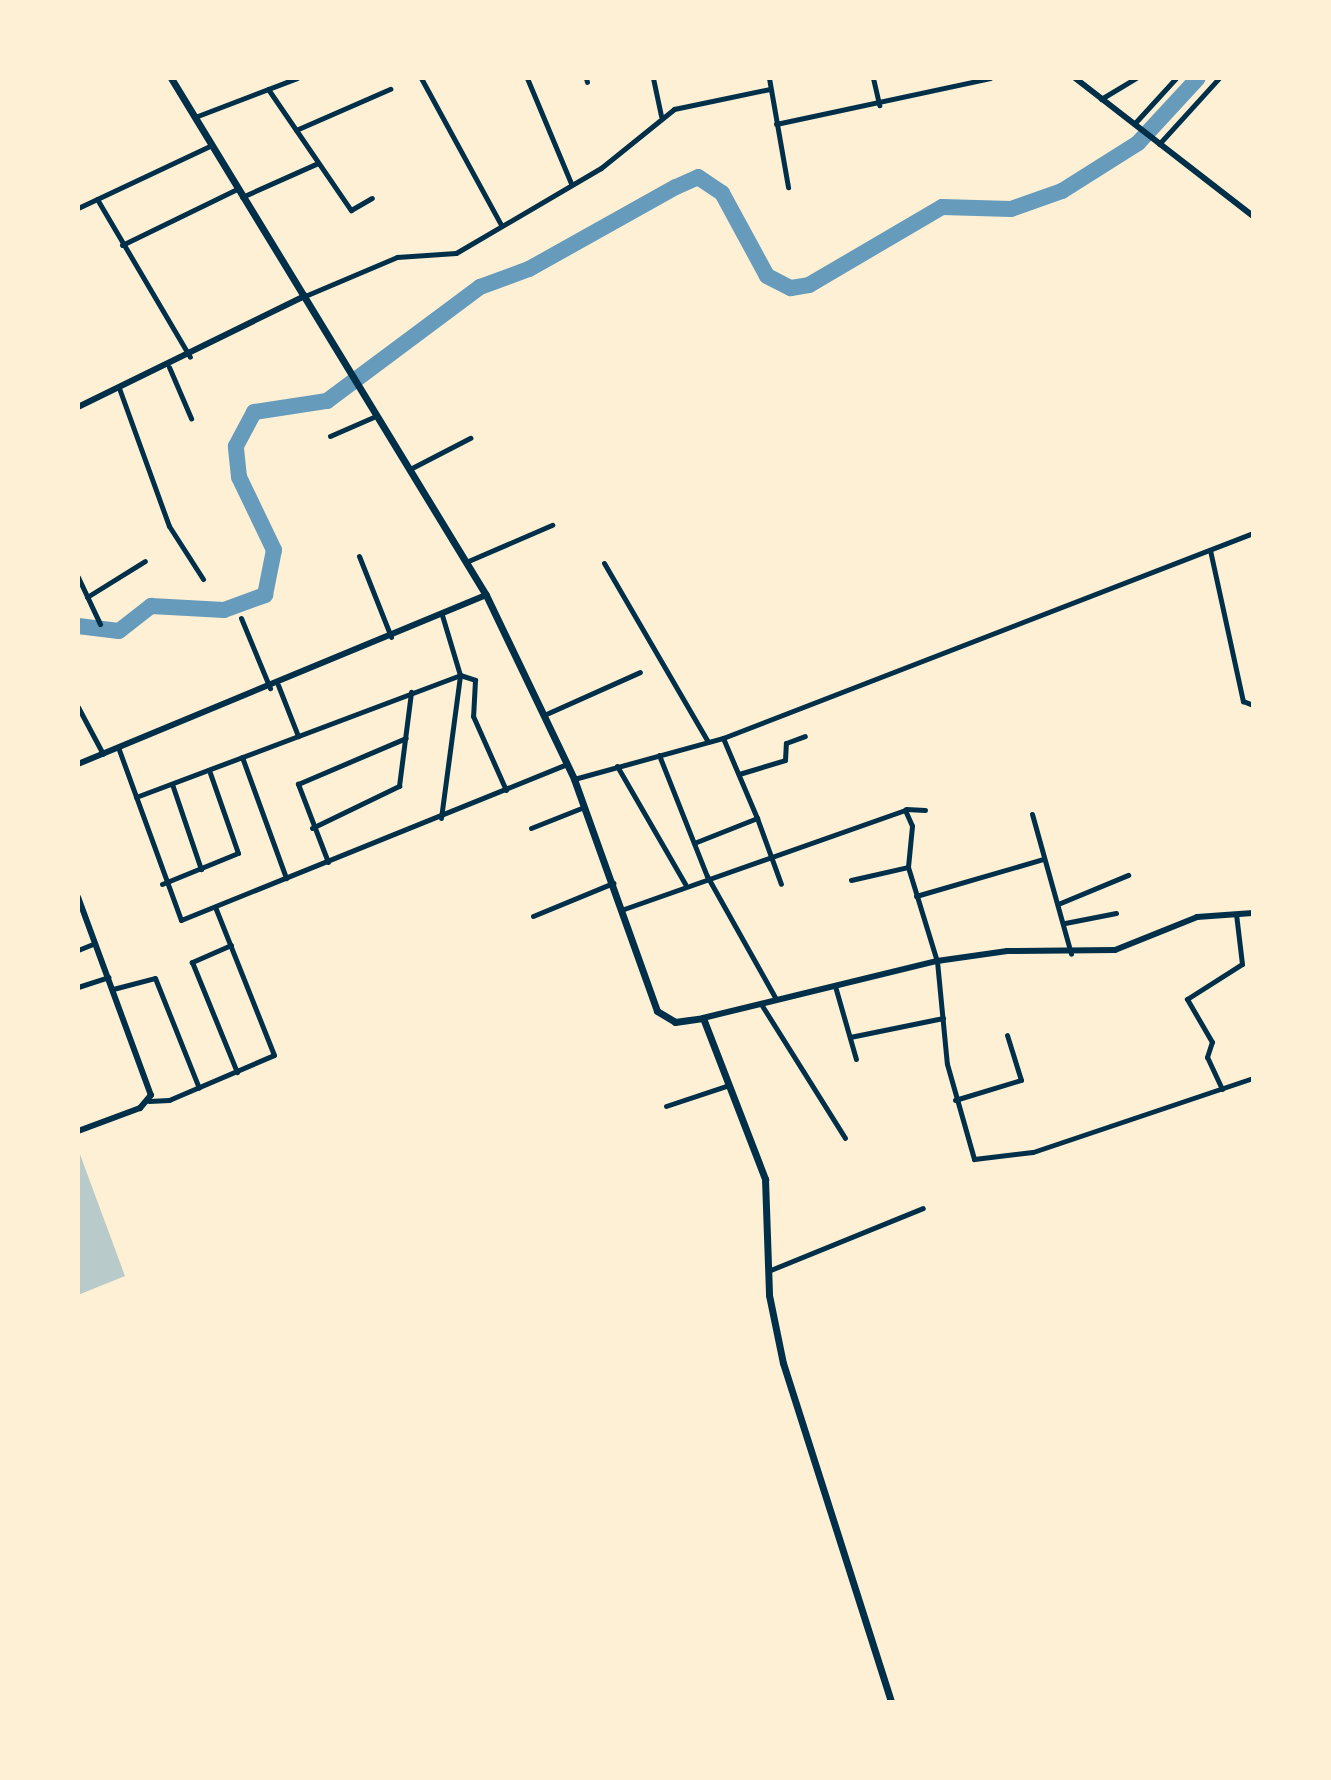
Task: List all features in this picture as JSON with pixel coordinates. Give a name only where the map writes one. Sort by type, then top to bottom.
[{"type":"main road","points":[[171,78],[486,595],[574,779],[624,909],[657,1011],[675,1022],[703,1018],[726,1086],[767,1185],[767,1271],[807,1452],[891,1702]]},
{"type":"street","points":[[195,117],[297,78]]},
{"type":"street","points":[[421,78],[501,225]]},
{"type":"street","points":[[527,78],[571,183]]},
{"type":"street","points":[[653,78],[661,117]]},
{"type":"street","points":[[769,78],[788,187]]},
{"type":"street","points":[[873,78],[879,105]]},
{"type":"street","points":[[776,124],[879,105],[990,78]]},
{"type":"street","points":[[1075,78],[1253,216]]},
{"type":"street","points":[[1101,99],[1136,78]]},
{"type":"street","points":[[1137,126],[1176,78]]},
{"type":"street","points":[[1157,142],[1219,78]]},
{"type":"street","points":[[268,89],[351,210],[372,198]]},
{"type":"street","points":[[296,130],[390,89]]},
{"type":"street","points":[[79,404],[169,367],[305,296],[397,257],[453,254],[611,162],[661,117],[683,105],[770,89]]},
{"type":"street","points":[[78,208],[212,145]]},
{"type":"street","points":[[242,198],[318,163]]},
{"type":"street","points":[[122,245],[237,189]]},
{"type":"street","points":[[97,199],[190,357]]},
{"type":"street","points":[[169,367],[191,418]]},
{"type":"street","points":[[119,388],[169,526],[203,579]]},
{"type":"street","points":[[330,436],[376,416]]},
{"type":"street","points":[[410,469],[470,438]]},
{"type":"street","points":[[466,562],[552,525]]},
{"type":"street","points":[[574,779],[723,738],[1253,533]]},
{"type":"street","points":[[1210,550],[1243,701],[1253,705]]},
{"type":"street","points":[[359,556],[391,638]]},
{"type":"street","points":[[87,597],[145,561]]},
{"type":"street","points":[[604,563],[708,742]]},
{"type":"street","points":[[78,577],[100,624]]},
{"type":"street","points":[[78,764],[274,687],[486,595]]},
{"type":"street","points":[[441,819],[460,675],[442,615]]},
{"type":"street","points":[[241,618],[298,736]]},
{"type":"street","points":[[544,715],[640,672]]},
{"type":"street","points":[[136,797],[460,675],[475,680],[471,711],[506,790]]},
{"type":"street","points":[[312,828],[396,789],[411,692]]},
{"type":"street","points":[[78,707],[103,754]]},
{"type":"street","points":[[739,774],[787,759],[786,742],[805,736]]},
{"type":"street","points":[[328,862],[312,828],[299,782],[406,738]]},
{"type":"street","points":[[723,738],[781,884]]},
{"type":"street","points":[[118,747],[162,884],[181,920],[441,819],[567,764]]},
{"type":"street","points":[[659,755],[707,876],[776,999]]},
{"type":"street","points":[[242,757],[286,878]]},
{"type":"street","points":[[617,766],[685,884]]},
{"type":"street","points":[[162,884],[231,860],[238,850],[209,770]]},
{"type":"street","points":[[172,784],[201,869]]},
{"type":"street","points":[[531,828],[585,807]]},
{"type":"street","points":[[624,909],[707,876],[905,810],[925,810]]},
{"type":"street","points":[[905,810],[912,826],[908,867],[937,961],[955,1100],[971,1156],[988,1163],[1253,1078]]},
{"type":"street","points":[[1032,814],[1043,859],[1065,923],[1071,954]]},
{"type":"street","points":[[694,843],[757,818]]},
{"type":"street","points":[[916,896],[1043,859]]},
{"type":"street","points":[[851,880],[908,867]]},
{"type":"street","points":[[1058,904],[1128,875]]},
{"type":"street","points":[[533,916],[614,883]]},
{"type":"street","points":[[78,897],[113,989],[149,1101]]},
{"type":"street","points":[[78,1131],[149,1101],[199,1088],[274,1055],[215,907]]},
{"type":"street","points":[[1065,923],[1116,913]]},
{"type":"street","points":[[703,1018],[937,961],[1007,951],[1071,954],[1131,946],[1197,917],[1253,913]]},
{"type":"street","points":[[1222,1089],[1207,1057],[1212,1042],[1187,999],[1242,964],[1236,914]]},
{"type":"street","points":[[78,950],[95,943]]},
{"type":"street","points":[[231,945],[192,964],[237,1072]]},
{"type":"street","points":[[78,987],[108,977]]},
{"type":"street","points":[[113,989],[155,978],[199,1088]]},
{"type":"street","points":[[835,985],[856,1059]]},
{"type":"street","points":[[761,1004],[845,1138]]},
{"type":"street","points":[[850,1037],[943,1018]]},
{"type":"street","points":[[955,1100],[1021,1080],[1007,1035]]},
{"type":"street","points":[[666,1106],[726,1086]]},
{"type":"street","points":[[767,1271],[923,1208]]},
{"type":"shaded area","points":[[78,1149],[125,1276],[78,1295]]},
{"type":"waterway","points":[[78,626],[119,631],[151,606],[224,610],[265,595],[274,550],[239,477],[236,446],[254,412],[327,401],[480,287],[529,269],[676,187],[698,177],[722,193],[767,276],[791,288],[809,285],[942,207],[1011,209],[1062,191],[1138,143],[1198,78]]}]
